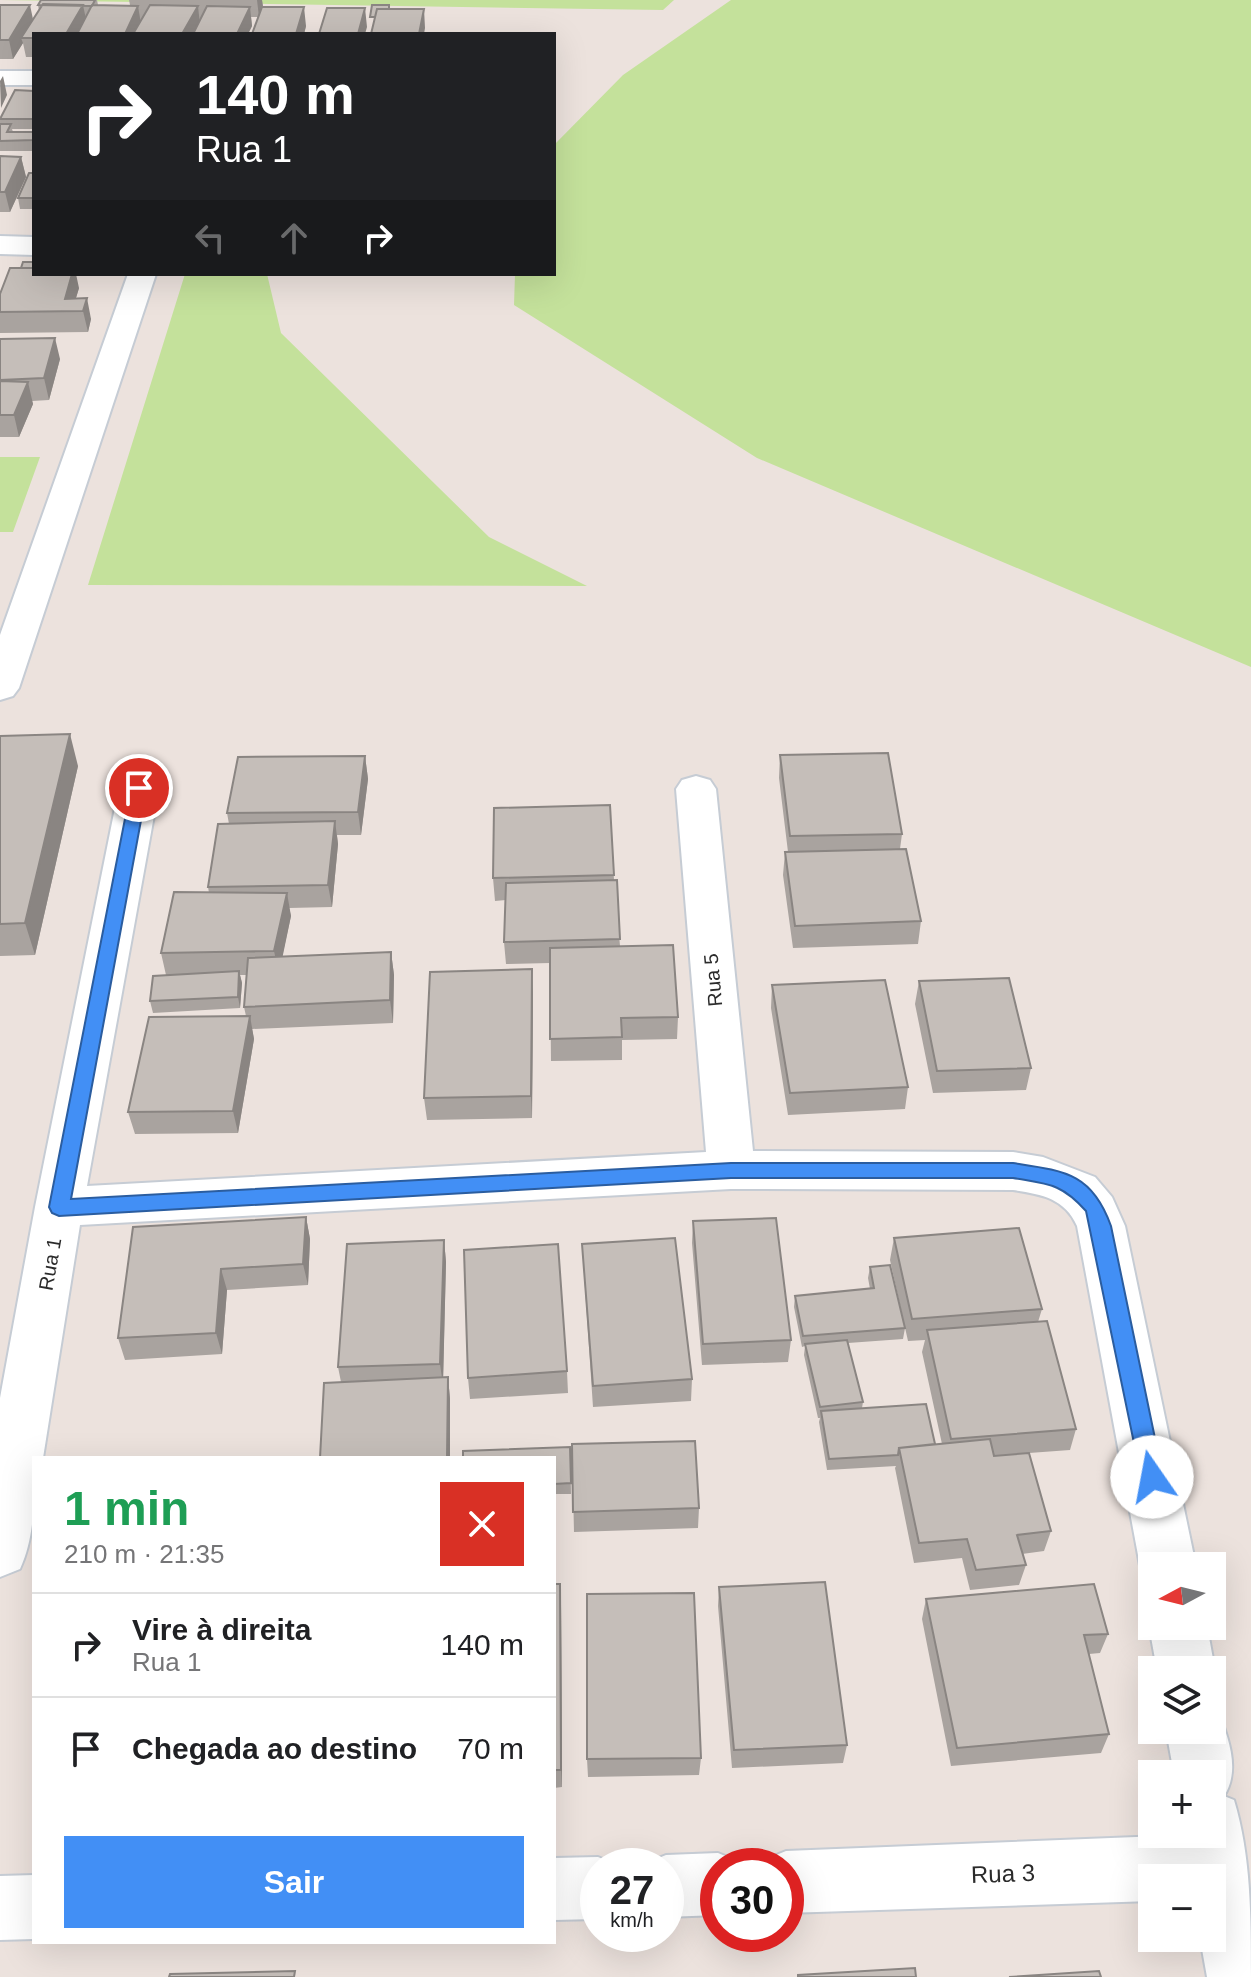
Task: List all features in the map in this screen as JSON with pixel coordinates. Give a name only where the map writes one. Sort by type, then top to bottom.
[{"type":"street","points":[[0,78],[32,78]]},
{"type":"street","points":[[0,245],[32,246]]},
{"type":"street","points":[[0,688],[141,276]]},
{"type":"street","name":"Rua 1","points":[[0,1551],[59,1207],[139,788]]},
{"type":"street","name":"Rua 5","points":[[696,789],[731,1170]]},
{"type":"street","points":[[59,1207],[731,1170],[1013,1171],[1075,1185],[1094,1207],[1101,1226],[1165,1552]]},
{"type":"street","name":"Rua 3","points":[[804,1880],[1181,1848]]},
{"type":"street","points":[[1217,1848],[1239,1977]]},
{"type":"street","points":[[556,1889],[580,1888]]},
{"type":"street","points":[[0,1908],[32,1907]]},
{"type":"green space","points":[[0,0],[674,0],[663,10]]},
{"type":"green space","points":[[731,0],[1251,0],[1251,667],[757,458],[514,305],[515,276],[556,276],[556,143],[623,75]]},
{"type":"green space","points":[[184,276],[267,276],[281,333],[489,537],[587,586],[88,585]]},
{"type":"green space","points":[[0,457],[40,457],[13,532],[0,532]]},
{"type":"building","points":[[41,0],[95,0],[92,6],[38,5]]},
{"type":"building","points":[[43,4],[83,5],[67,32],[32,32],[32,38],[21,38]]},
{"type":"building","points":[[0,5],[30,5],[9,40],[0,40]]},
{"type":"building","points":[[92,5],[138,6],[126,32],[78,32]]},
{"type":"building","points":[[150,5],[198,6],[183,32],[134,32]]},
{"type":"building","points":[[372,5],[389,5],[389,9],[377,9],[375,17],[370,17]]},
{"type":"building","points":[[207,6],[250,7],[238,32],[194,32]]},
{"type":"building","points":[[262,7],[304,7],[297,32],[253,32]]},
{"type":"building","points":[[327,8],[365,8],[359,32],[320,32]]},
{"type":"building","points":[[377,9],[424,9],[419,32],[371,32]]},
{"type":"building","points":[[15,90],[32,91],[32,119],[0,119]]},
{"type":"building","points":[[0,124],[11,124],[7,132],[32,132],[32,140],[0,141]]},
{"type":"building","points":[[0,156],[21,157],[5,192],[0,192]]},
{"type":"building","points":[[29,173],[32,173],[32,198],[18,198]]},
{"type":"building","points":[[23,262],[32,262],[32,268],[21,268]]},
{"type":"building","points":[[10,268],[32,268],[32,276],[71,276],[65,299],[87,298],[83,311],[0,312],[0,294]]},
{"type":"building","points":[[55,338],[44,378],[0,380],[0,339]]},
{"type":"building","points":[[0,381],[28,382],[14,415],[0,415]]},
{"type":"building","points":[[70,734],[25,923],[0,924],[0,736]]},
{"type":"building","points":[[888,753],[902,834],[790,836],[780,755]]},
{"type":"building","points":[[365,756],[358,812],[227,813],[238,757]]},
{"type":"building","points":[[610,805],[614,875],[493,878],[494,808]]},
{"type":"building","points":[[335,821],[328,885],[208,887],[218,824]]},
{"type":"building","points":[[906,849],[921,921],[795,926],[785,852]]},
{"type":"building","points":[[617,880],[620,939],[504,942],[506,883]]},
{"type":"building","points":[[174,892],[287,893],[274,951],[161,953]]},
{"type":"building","points":[[673,945],[678,1017],[621,1018],[622,1037],[550,1039],[550,948]]},
{"type":"building","points":[[391,952],[390,1000],[244,1007],[248,958]]},
{"type":"building","points":[[532,969],[531,1096],[424,1098],[430,972]]},
{"type":"building","points":[[239,971],[238,997],[150,1001],[153,976]]},
{"type":"building","points":[[1009,978],[1031,1068],[937,1071],[919,981]]},
{"type":"building","points":[[885,980],[908,1087],[790,1093],[772,985]]},
{"type":"building","points":[[250,1016],[233,1111],[128,1112],[149,1017]]},
{"type":"building","points":[[306,1217],[303,1264],[221,1269],[216,1333],[118,1338],[133,1227]]},
{"type":"building","points":[[776,1218],[791,1340],[703,1344],[693,1221]]},
{"type":"building","points":[[1019,1228],[1042,1309],[912,1319],[894,1238]]},
{"type":"building","points":[[675,1238],[692,1379],[593,1386],[582,1244]]},
{"type":"building","points":[[444,1240],[440,1364],[338,1367],[347,1244]]},
{"type":"building","points":[[558,1244],[567,1371],[468,1378],[464,1250]]},
{"type":"building","points":[[890,1265],[905,1328],[803,1336],[795,1296],[874,1288],[870,1267]]},
{"type":"building","points":[[1047,1321],[1076,1429],[951,1439],[927,1330]]},
{"type":"building","points":[[847,1340],[863,1402],[820,1407],[805,1344]]},
{"type":"building","points":[[448,1377],[447,1456],[320,1456],[324,1383]]},
{"type":"building","points":[[926,1404],[935,1444],[899,1448],[898,1455],[829,1459],[821,1411]]},
{"type":"building","points":[[990,1439],[994,1456],[1029,1453],[1051,1531],[1017,1535],[1026,1565],[976,1570],[967,1539],[919,1543],[899,1448]]},
{"type":"building","points":[[695,1441],[699,1508],[573,1512],[572,1444]]},
{"type":"building","points":[[570,1447],[571,1483],[556,1484],[556,1456],[463,1456],[463,1451]]},
{"type":"building","points":[[825,1582],[847,1745],[734,1750],[719,1587]]},
{"type":"building","points":[[556,1584],[560,1584],[561,1770],[556,1770]]},
{"type":"building","points":[[1094,1584],[1108,1634],[1084,1635],[1109,1734],[957,1748],[926,1599]]},
{"type":"building","points":[[694,1593],[701,1758],[587,1759],[587,1594]]},
{"type":"building","points":[[915,1968],[916,1977],[798,1977],[798,1975]]},
{"type":"building","points":[[295,1971],[294,1977],[169,1977],[170,1974]]},
{"type":"building","points":[[1099,1971],[1101,1977],[1009,1977]]},
{"type":"route","points":[[139,788],[59,1207],[731,1170],[1013,1171],[1046,1176],[1075,1185],[1094,1207],[1101,1226],[1152,1477]]}]
